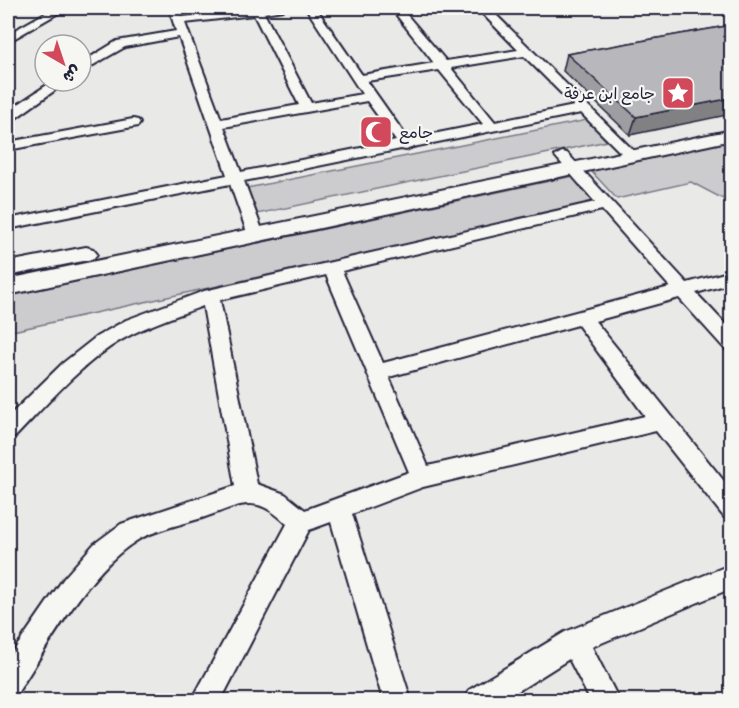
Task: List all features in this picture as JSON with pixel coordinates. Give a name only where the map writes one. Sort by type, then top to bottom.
[{"type":"street","points":[[8,39],[61,8]]},
{"type":"street","points":[[93,61],[121,44],[178,20],[279,8]]},
{"type":"street","points":[[311,8],[406,146]]},
{"type":"street","points":[[396,8],[493,128]]},
{"type":"street","points":[[483,8],[626,150]]},
{"type":"street","points":[[261,9],[306,106]]},
{"type":"street","points":[[178,20],[253,228]]},
{"type":"street","points":[[358,79],[527,52]]},
{"type":"street","points":[[8,117],[44,93]]},
{"type":"street","points":[[215,124],[370,96]]},
{"type":"street","points":[[8,224],[235,177],[406,146],[584,108]]},
{"type":"street","points":[[8,287],[253,228],[626,150],[732,121]]},
{"type":"street","points":[[8,146],[133,123]]},
{"type":"street","points":[[626,150],[732,135]]},
{"type":"street","points":[[568,162],[732,344]]},
{"type":"street","points":[[8,430],[70,368],[103,342],[133,325],[210,296],[606,204]]},
{"type":"street","points":[[8,269],[253,228]]},
{"type":"street","points":[[331,267],[422,477]]},
{"type":"street","points":[[375,373],[732,278]]},
{"type":"street","points":[[210,296],[247,492]]},
{"type":"street","points":[[582,317],[660,421],[732,509]]},
{"type":"street","points":[[206,700],[301,522],[422,477],[660,421]]},
{"type":"street","points":[[8,682],[73,587],[102,552],[129,532],[247,492],[267,495],[286,506],[301,522]]},
{"type":"street","points":[[339,509],[397,700]]},
{"type":"street","points":[[479,700],[574,641],[732,576]]},
{"type":"street","points":[[574,641],[605,700]]},
{"type":"shaded area","points":[[587,120],[607,141],[257,214],[247,188]]},
{"type":"shaded area","points":[[731,141],[732,201],[729,202],[691,182],[617,199],[591,171]]},
{"type":"shaded area","points":[[573,176],[599,202],[8,332],[8,296]]},
{"type":"building","points":[[732,25],[732,98],[636,117],[567,54]]},
{"type":"place","name":"جامع ابن عرفة","points":[[678,93]]},
{"type":"place","name":"جامع","points":[[376,132]]}]
